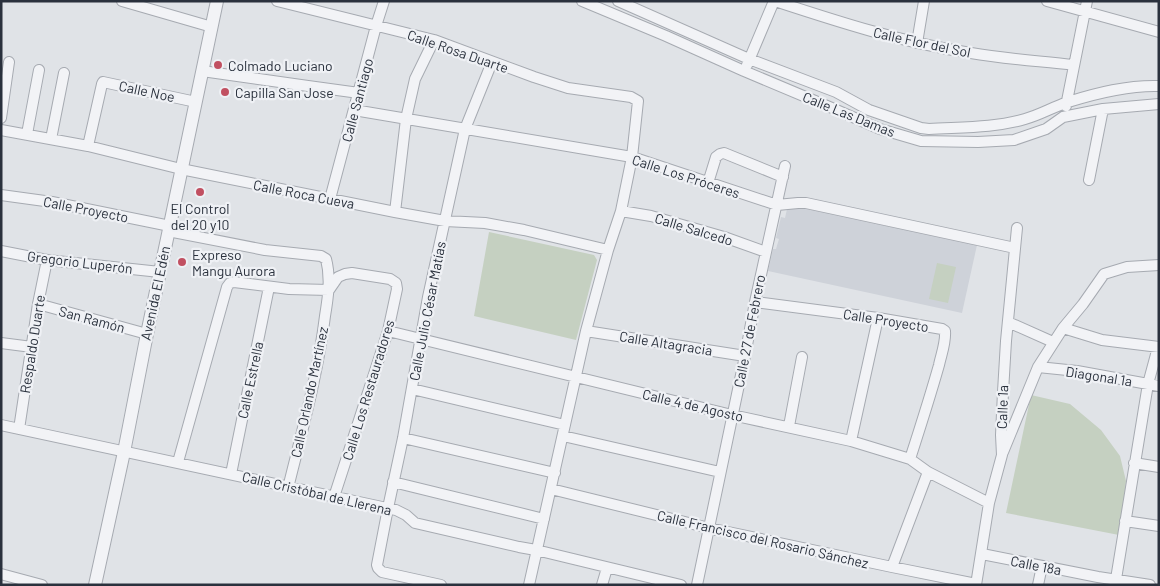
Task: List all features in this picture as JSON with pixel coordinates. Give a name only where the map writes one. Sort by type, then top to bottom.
[{"type":"street","points":[[122,1],[142,4],[212,26]]},
{"type":"street","name":"Avenida El Edén","points":[[96,585],[217,1]]},
{"type":"street","name":"Calle Rosa Duarte","points":[[277,1],[434,40],[568,88],[631,98],[638,101],[632,157]]},
{"type":"street","name":"Calle Santiago","points":[[330,199],[384,1]]},
{"type":"street","name":"Calle Las Damas","points":[[582,1],[880,129],[921,141],[978,142],[1014,140],[1046,129],[1063,117],[1103,109],[1159,104]]},
{"type":"street","name":"Calle Las Damas","points":[[618,1],[749,59],[836,92],[869,110],[921,128],[1012,123],[1066,103],[1117,90],[1143,85],[1159,86]]},
{"type":"street","points":[[744,71],[774,1]]},
{"type":"street","name":"Calle Flor del Sol","points":[[774,1],[848,25],[917,43],[971,53],[1074,65]]},
{"type":"street","points":[[917,43],[924,1]]},
{"type":"street","points":[[1047,1],[1085,6],[1159,32]]},
{"type":"street","points":[[1063,117],[1085,6]]},
{"type":"street","points":[[666,36],[671,24]]},
{"type":"street","points":[[395,212],[406,119],[415,79],[434,40]]},
{"type":"street","points":[[1,118],[9,62]]},
{"type":"street","name":"Calle Julio César Matías","points":[[441,585],[382,572],[377,565],[428,297],[465,129],[492,62]]},
{"type":"street","points":[[27,134],[39,70]]},
{"type":"street","points":[[202,71],[359,92]]},
{"type":"street","points":[[51,139],[64,73]]},
{"type":"street","name":"Calle Noe","points":[[88,146],[103,82],[196,102]]},
{"type":"street","points":[[1089,180],[1103,109]]},
{"type":"street","name":"Calle Los Próceres","points":[[354,110],[632,157],[777,205],[806,203],[1015,248]]},
{"type":"street","points":[[921,128],[921,141]]},
{"type":"street","name":"Calle Roca Cueva","points":[[1,130],[88,146],[181,169],[395,212],[446,221],[505,226],[608,250]]},
{"type":"street","points":[[708,183],[716,157],[724,153],[783,177]]},
{"type":"street","points":[[529,585],[586,331],[608,250],[621,211],[632,157]]},
{"type":"street","name":"Calle 27 de Febrero","points":[[697,585],[785,166]]},
{"type":"street","name":"Calle Proyecto","points":[[1,194],[52,202],[265,250],[321,256],[326,260],[328,266]]},
{"type":"street","name":"Calle Salcedo","points":[[621,211],[651,216],[724,237],[766,252]]},
{"type":"street","name":"Calle 1a","points":[[976,584],[989,503],[1002,455],[1003,392],[1018,228]]},
{"type":"street","name":"Gregorio Luperón","points":[[1,251],[47,260],[160,272]]},
{"type":"street","name":"Respaldo Duarte","points":[[19,429],[38,304],[47,260]]},
{"type":"street","points":[[1002,455],[1038,367],[1053,342],[1104,274],[1127,267],[1159,265]]},
{"type":"street","name":"Calle Orlando Martínez","points":[[288,488],[321,348],[329,290],[328,266]]},
{"type":"street","name":"Calle Los Restauradores","points":[[329,290],[338,277],[352,273],[390,279],[396,283],[397,289],[388,331],[334,497]]},
{"type":"street","points":[[178,462],[227,287],[230,283],[289,289],[329,290]]},
{"type":"street","name":"Calle Estrella","points":[[230,474],[269,287]]},
{"type":"street","name":"Calle Proyecto","points":[[755,302],[878,318],[945,331],[946,336],[932,392],[910,459]]},
{"type":"street","name":"San Ramón","points":[[38,304],[147,334]]},
{"type":"street","points":[[851,440],[878,318]]},
{"type":"street","points":[[1008,322],[1053,342]]},
{"type":"street","points":[[1063,328],[1102,340],[1158,347],[1148,384],[1116,579]]},
{"type":"street","name":"Calle 4 de Agosto","points":[[388,331],[732,415],[851,440],[910,459],[928,472],[989,503]]},
{"type":"street","name":"Calle Altagracia","points":[[586,331],[745,356]]},
{"type":"street","points":[[1,343],[32,347]]},
{"type":"street","points":[[789,426],[802,357]]},
{"type":"street","name":"Diagonal 1a","points":[[1038,367],[1078,371],[1159,386]]},
{"type":"street","points":[[412,389],[565,425]]},
{"type":"street","name":"Calle Cristóbal de Llerena","points":[[1,425],[388,508],[406,515],[415,523],[681,585]]},
{"type":"street","points":[[563,436],[720,472]]},
{"type":"street","points":[[402,438],[554,473]]},
{"type":"street","points":[[1134,463],[1159,466]]},
{"type":"street","points":[[892,567],[928,472]]},
{"type":"street","points":[[393,482],[544,519]]},
{"type":"street","name":"Calle Francisco del Rosario Sánchez","points":[[551,489],[709,528],[976,584]]},
{"type":"street","points":[[1125,521],[1159,526]]},
{"type":"street","name":"Calle 18a","points":[[982,554],[1042,566],[1097,581],[1116,579],[1150,585]]},
{"type":"street","points":[[1038,585],[1042,566]]},
{"type":"street","points":[[602,585],[607,568]]},
{"type":"street","points":[[1,574],[18,582],[42,585]]},
{"type":"shaded area","points":[[787,209],[809,209],[977,245],[962,313],[768,271],[773,249],[776,249],[779,239],[776,238],[781,217],[785,218]]},
{"type":"green space","points":[[489,232],[594,255],[597,260],[576,340],[474,316]]},
{"type":"green space","points":[[937,263],[956,267],[948,303],[929,299]]},
{"type":"green space","points":[[1031,395],[1070,404],[1101,430],[1120,456],[1126,481],[1119,535],[1006,513]]},
{"type":"place","name":"Colmado Luciano","points":[[218,65]]},
{"type":"place","name":"Capilla San Jose","points":[[225,92]]},
{"type":"place","name":"El Control del 20 y10","points":[[200,192]]},
{"type":"place","name":"Expreso Mangu Aurora","points":[[182,262]]}]
